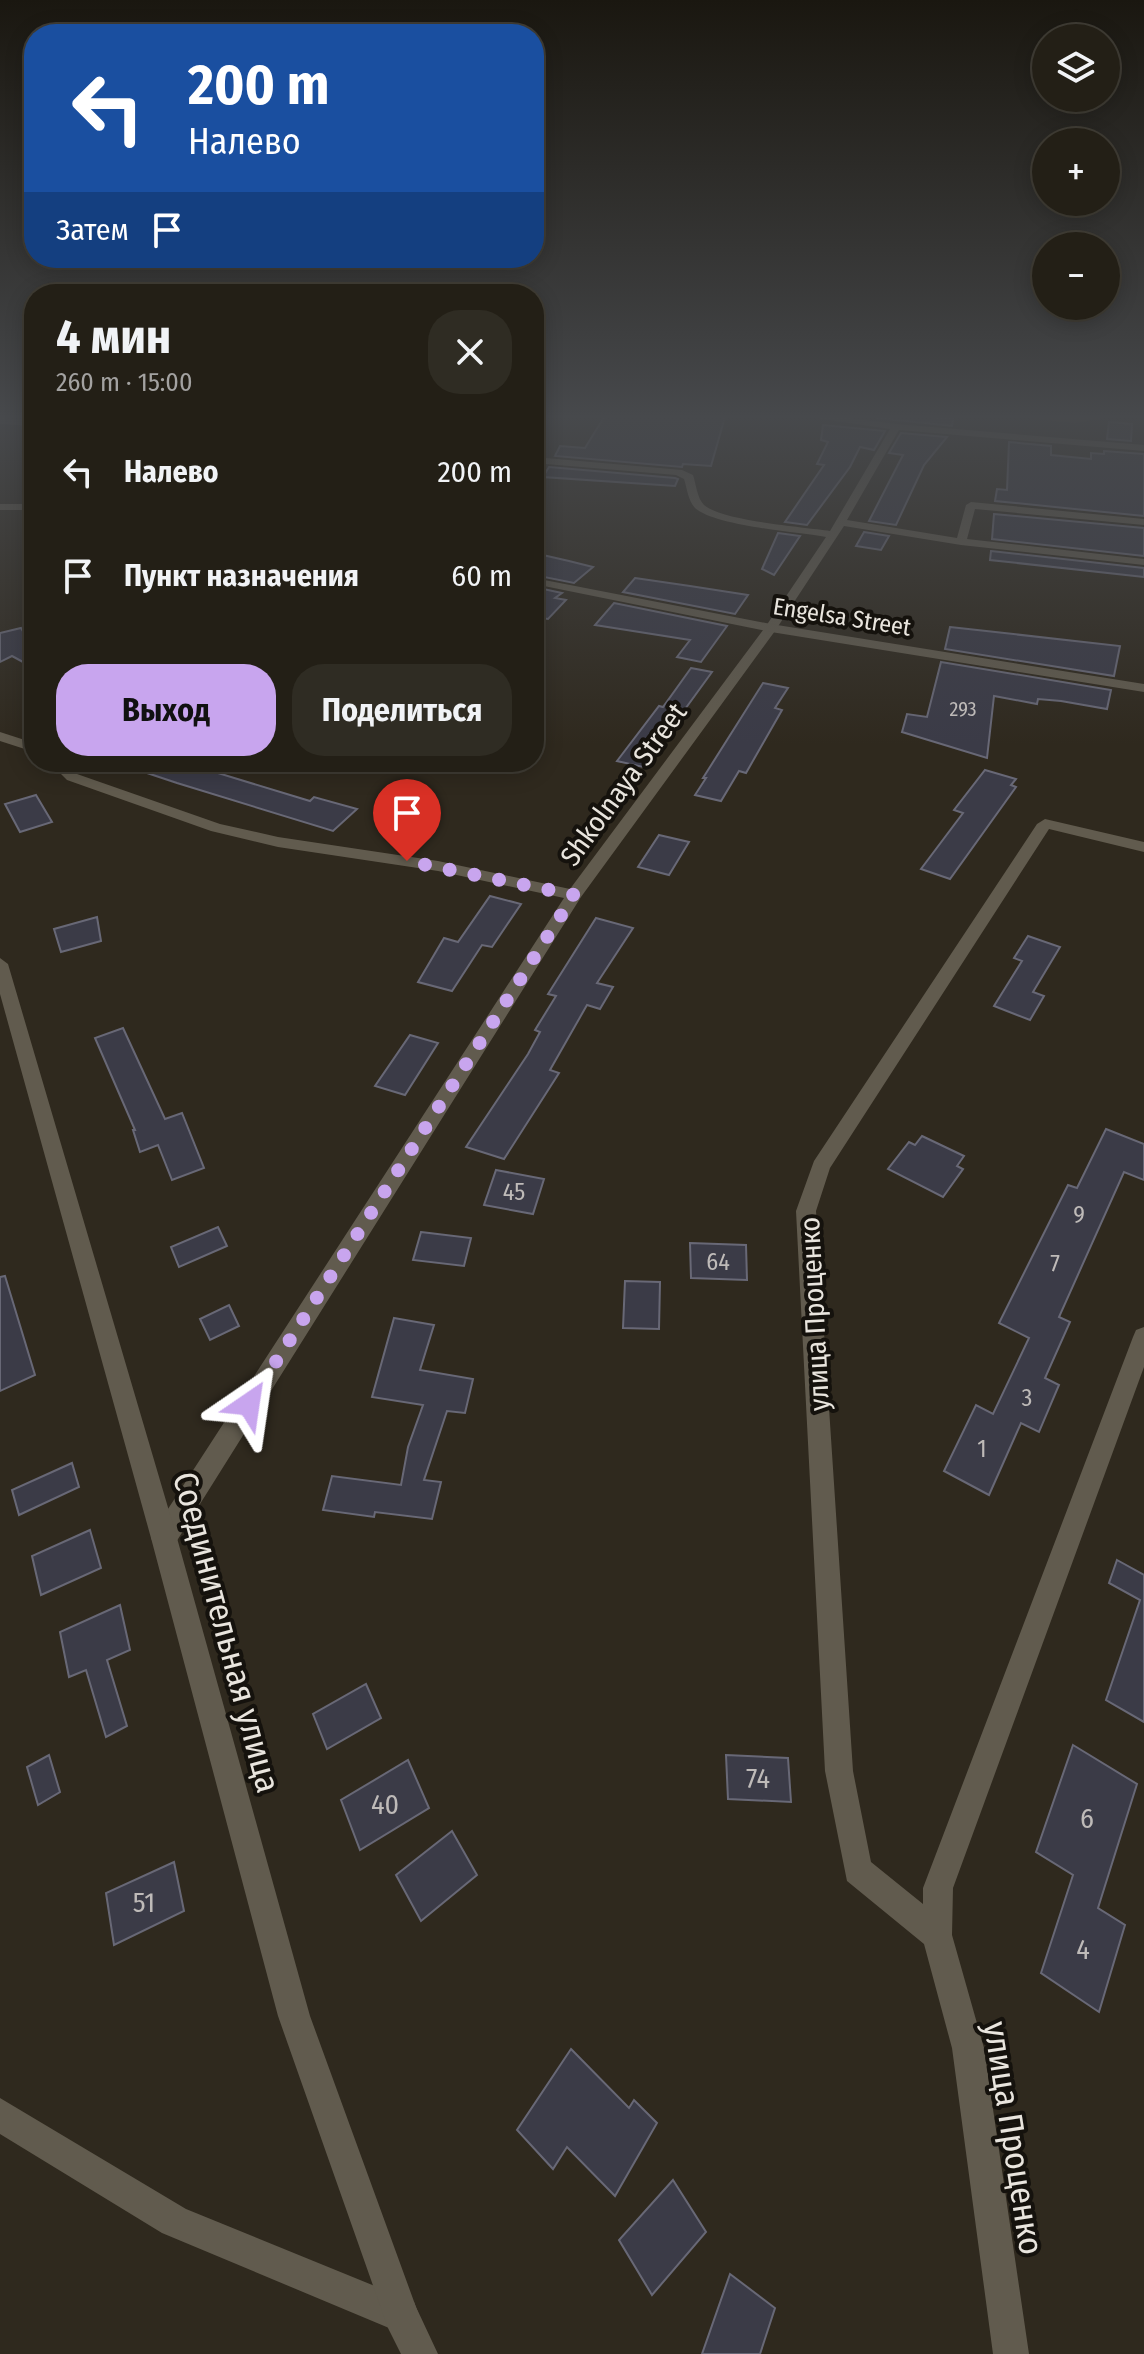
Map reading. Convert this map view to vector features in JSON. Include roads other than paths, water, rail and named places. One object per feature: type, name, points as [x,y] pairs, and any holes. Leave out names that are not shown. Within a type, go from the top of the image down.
[{"type":"street","points":[[794,524],[1144,562]]},
{"type":"street","name":"Shkolnaya Street","points":[[164,1538],[574,895],[771,628],[838,524]]},
{"type":"street","points":[[961,542],[966,524]]},
{"type":"street","name":"Engelsa Street","points":[[544,583],[771,628],[1144,688]]},
{"type":"street","points":[[0,736],[24,744]]},
{"type":"street","points":[[67,772],[72,777],[216,828],[278,842],[438,866],[574,895]]},
{"type":"street","name":"улица Проценко","points":[[937,1935],[858,1870],[839,1771],[806,1211],[821,1166],[1045,824],[1144,847]]},
{"type":"street","name":"Соединительная улица","points":[[0,964],[164,1538],[294,2016],[401,2315],[420,2354]]},
{"type":"street","name":"улица Проценко","points":[[1011,2354],[968,2048],[937,1935],[938,1888],[1144,1337]]},
{"type":"street","points":[[0,2115],[174,2221],[401,2315]]}]
